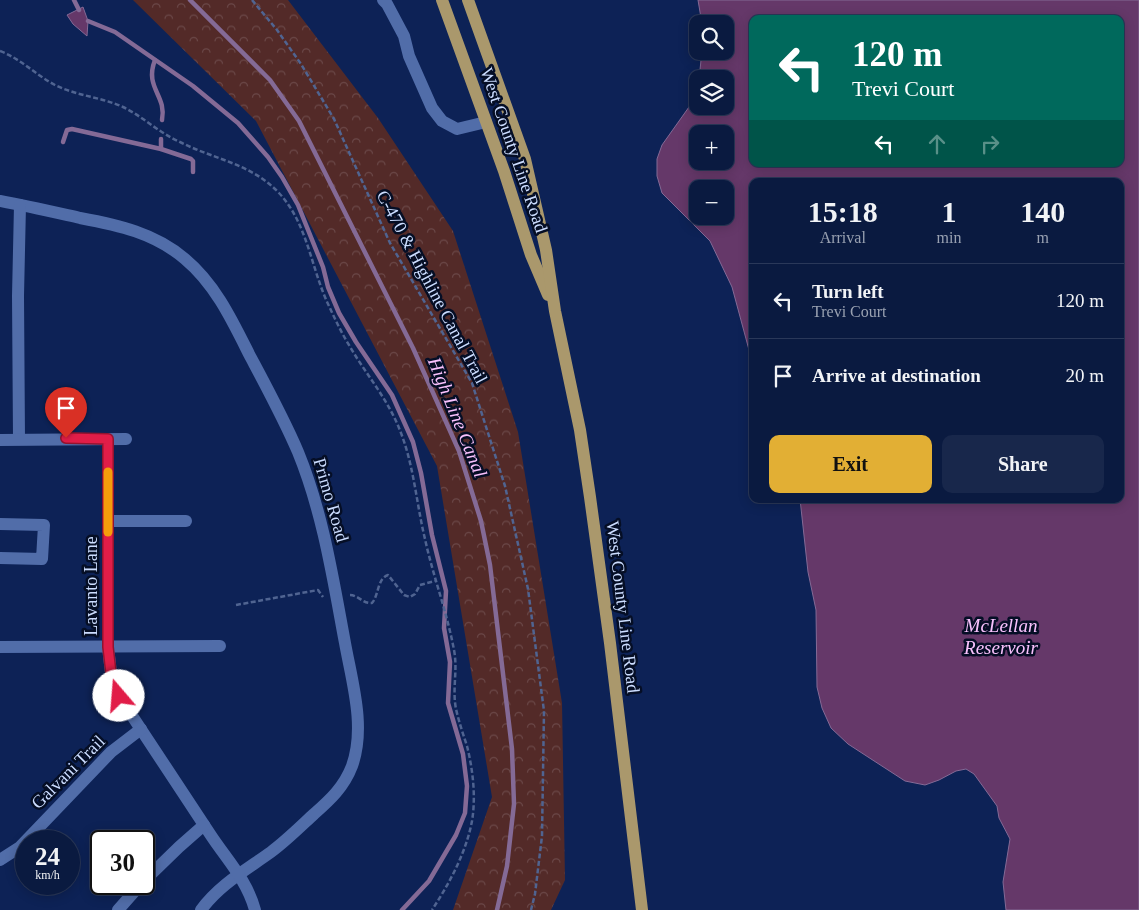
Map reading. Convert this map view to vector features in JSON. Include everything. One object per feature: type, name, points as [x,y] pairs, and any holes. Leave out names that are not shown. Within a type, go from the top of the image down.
[{"type":"main road","name":"West County Line Road","points":[[442,0],[504,171],[531,255],[555,311]]},
{"type":"main road","name":"West County Line Road","points":[[468,0],[525,160],[546,250],[555,311],[580,430],[590,497],[642,910]]},
{"type":"street","points":[[383,0],[404,36],[409,56],[432,108],[442,121],[457,129],[486,122]]},
{"type":"street","name":"Primo Road","points":[[0,201],[114,224],[162,243],[187,260],[209,284],[228,314],[291,436],[312,492],[331,565],[354,694],[358,723],[357,746],[352,766],[338,791],[273,851],[218,890],[201,910]]},
{"type":"street","points":[[19,439],[18,296],[20,205]]},
{"type":"street","name":"Lavanto Lane","points":[[108,439],[108,647],[111,673],[119,696],[204,826],[240,874],[252,897],[255,910]]},
{"type":"street","points":[[0,440],[126,439]]},
{"type":"street","points":[[108,521],[186,521]]},
{"type":"street","points":[[0,524],[44,525],[42,559],[0,558]]},
{"type":"street","points":[[0,647],[220,646]]},
{"type":"street","name":"Galvani Trail","points":[[0,860],[20,847],[111,752],[141,729]]},
{"type":"street","points":[[155,870],[204,826]]},
{"type":"street","points":[[118,910],[131,895]]},
{"type":"path","name":"C-470 & Highline Canal Trail","points":[[252,0],[278,30],[334,119],[390,243],[472,384],[506,486],[528,589],[544,711],[542,836],[535,894],[531,910]]},
{"type":"path","points":[[0,51],[19,60],[58,86],[124,107],[176,141],[247,168],[269,183],[279,193],[300,225],[331,311],[349,346],[394,415],[405,444],[414,475],[427,550],[454,650],[456,709],[467,746],[472,774],[472,821],[456,867],[446,889],[432,910]]},
{"type":"green space","points":[[133,0],[288,0],[378,118],[453,231],[518,432],[562,703],[565,880],[551,910],[453,910],[492,797],[437,466],[256,121]]},
{"type":"water","name":"McLellan Reservoir","points":[[698,0],[1139,0],[1139,910],[1006,910],[1003,882],[1010,839],[999,818],[997,806],[974,774],[966,769],[956,771],[925,785],[905,781],[848,744],[831,728],[822,708],[817,687],[816,610],[808,572],[800,503],[1124,503],[1124,178],[749,178],[749,350],[732,287],[710,241],[694,225],[734,225],[734,180],[689,180],[689,220],[662,193],[657,176],[657,159],[662,145],[689,107],[689,115],[734,115],[734,70],[700,70],[701,60],[734,60],[734,15],[700,15]]},
{"type":"water","points":[[83,7],[88,21],[87,36],[73,24],[67,15]]},
{"type":"waterway","points":[[74,0],[79,10]]},
{"type":"waterway","name":"High Line Canal","points":[[190,0],[270,80],[299,121],[413,348],[459,451],[481,521],[490,565],[512,749],[514,804],[507,866],[497,910]]},
{"type":"waterway","points":[[88,21],[115,32],[193,86],[238,123],[268,157],[298,205],[339,313],[392,395],[413,442],[421,473],[432,535],[446,591],[444,628],[450,662],[448,703],[463,754],[467,786],[465,813],[456,835],[429,881],[402,910]]},
{"type":"waterway","points":[[155,60],[152,78],[163,111],[162,120]]},
{"type":"waterway","points":[[63,142],[67,130],[72,129],[161,149],[191,159],[193,161],[193,172]]},
{"type":"waterway","points":[[161,139],[161,149]]},
{"type":"slow traffic","points":[[108,472],[108,532]]},
{"type":"route","points":[[66,438],[108,439],[108,647],[111,673],[119,696]]}]
